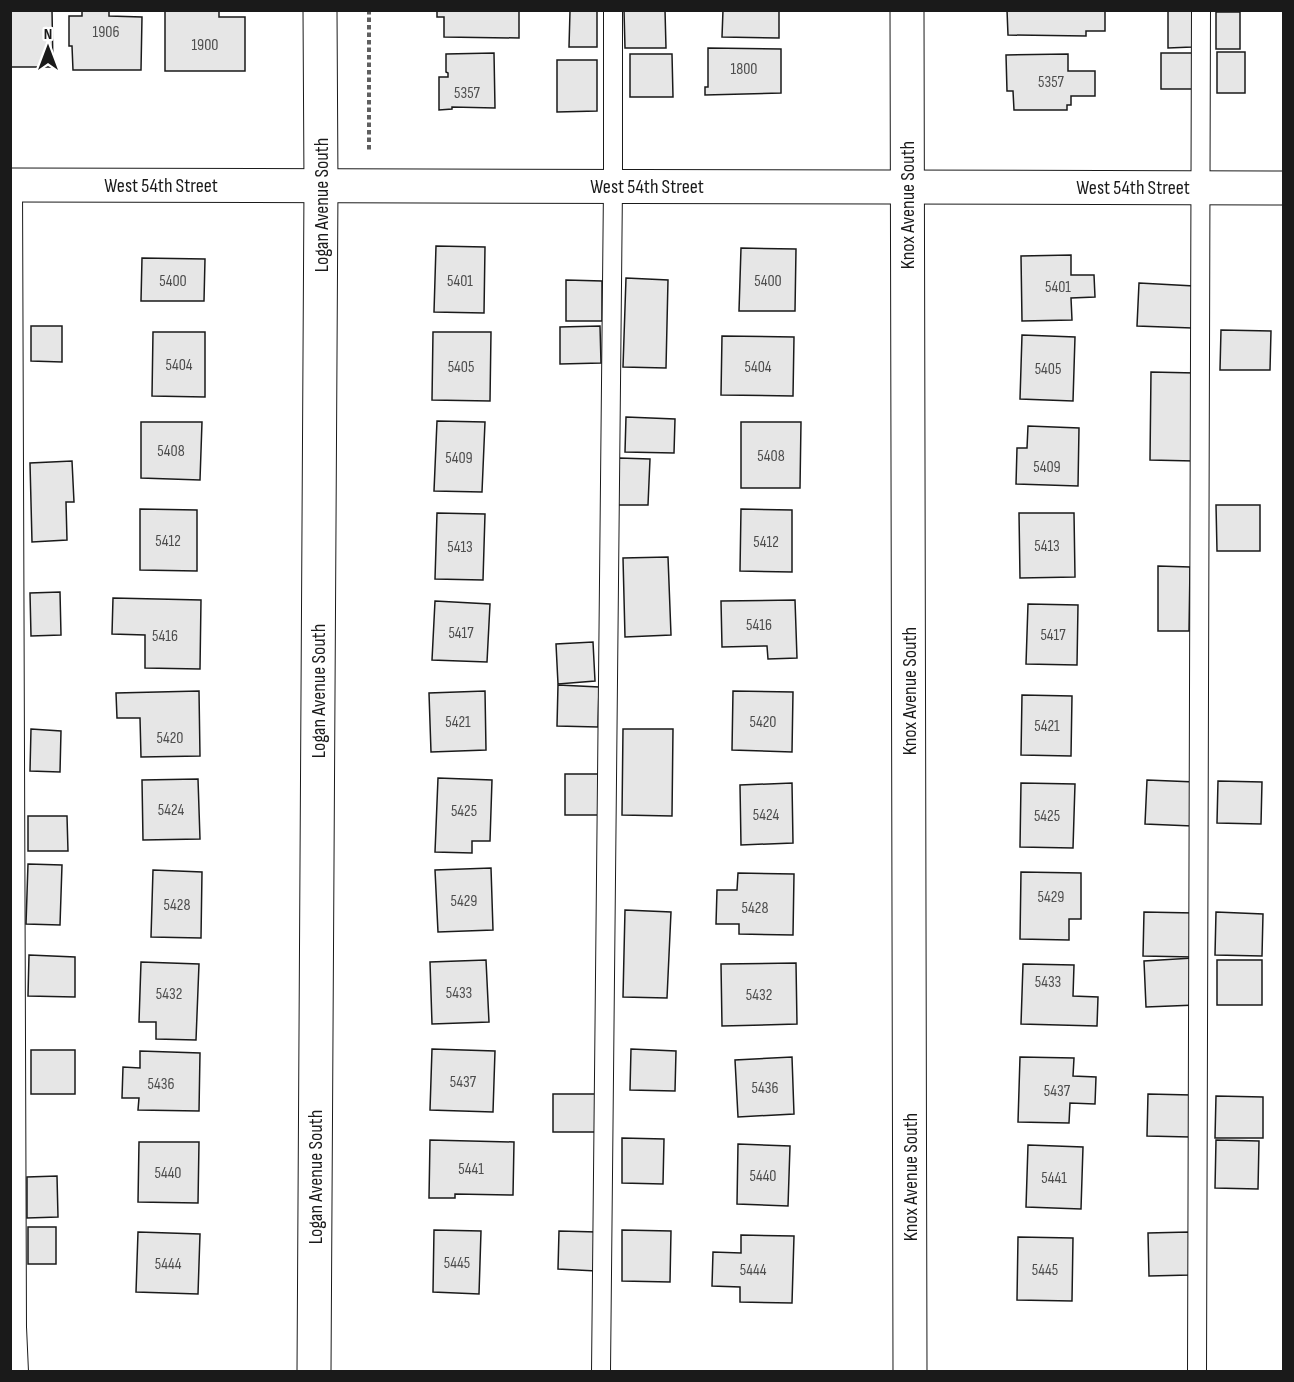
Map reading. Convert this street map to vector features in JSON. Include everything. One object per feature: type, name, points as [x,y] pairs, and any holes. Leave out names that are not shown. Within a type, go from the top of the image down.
[{"type":"street","name":"Logan Avenue South","points":[[314,1371],[320,10]]},
{"type":"street","name":"Knox Avenue South","points":[[907,10],[910,1371]]},
{"type":"street","name":"West 54th Street","points":[[12,185],[1284,188]]},
{"type":"lane","points":[[601,1371],[613,10]]},
{"type":"lane","points":[[1197,1371],[1201,10]]},
{"type":"lane","points":[[12,185],[16,1327],[19,1371]]},
{"type":"path","points":[[369,10],[369,155]]},
{"type":"building","points":[[10,10],[52,10],[53,67],[10,67]]},
{"type":"building","points":[[82,10],[109,10],[109,16],[142,17],[141,70],[73,70],[72,46],[69,46],[69,16],[82,16]]},
{"type":"building","points":[[165,10],[219,10],[219,17],[245,17],[245,71],[165,71]]},
{"type":"building","points":[[437,10],[519,10],[519,38],[444,37],[444,17],[437,17]]},
{"type":"building","points":[[624,10],[665,10],[666,48],[625,48]]},
{"type":"building","points":[[723,10],[779,10],[779,38],[722,37]]},
{"type":"building","points":[[1007,10],[1105,10],[1105,31],[1086,31],[1086,36],[1008,35]]},
{"type":"building","points":[[1168,10],[1192,10],[1192,47],[1168,48]]},
{"type":"building","points":[[570,11],[597,11],[597,47],[569,47]]},
{"type":"building","points":[[1216,12],[1240,12],[1240,49],[1216,49]]},
{"type":"building","points":[[708,48],[781,49],[781,93],[705,95],[705,87],[708,87]]},
{"type":"building","points":[[1217,52],[1245,52],[1245,93],[1217,93]]},
{"type":"building","points":[[494,53],[495,108],[452,107],[452,109],[439,110],[439,77],[448,77],[446,54]]},
{"type":"building","points":[[1161,53],[1192,53],[1192,89],[1161,89]]},
{"type":"building","points":[[630,54],[672,54],[673,97],[630,97]]},
{"type":"building","points":[[1068,54],[1068,71],[1095,71],[1095,96],[1071,96],[1071,105],[1067,105],[1067,110],[1014,110],[1013,91],[1007,91],[1006,55]]},
{"type":"building","points":[[557,60],[597,60],[597,111],[557,112]]},
{"type":"building","points":[[436,246],[485,247],[484,313],[434,312]]},
{"type":"building","points":[[741,248],[796,249],[795,311],[739,311]]},
{"type":"building","points":[[1071,255],[1071,275],[1094,275],[1095,297],[1071,298],[1072,320],[1022,321],[1021,256]]},
{"type":"building","points":[[142,258],[205,259],[204,301],[141,301]]},
{"type":"building","points":[[626,278],[668,280],[666,368],[623,367]]},
{"type":"building","points":[[566,280],[602,281],[602,321],[566,321]]},
{"type":"building","points":[[1139,283],[1194,286],[1192,328],[1137,326]]},
{"type":"building","points":[[31,326],[62,326],[62,362],[31,361]]},
{"type":"building","points":[[600,326],[601,363],[560,364],[560,327]]},
{"type":"building","points":[[1221,330],[1271,331],[1270,370],[1220,370]]},
{"type":"building","points":[[153,332],[205,332],[205,397],[152,396]]},
{"type":"building","points":[[433,332],[491,332],[490,401],[432,400]]},
{"type":"building","points":[[1022,335],[1075,337],[1073,401],[1020,399]]},
{"type":"building","points":[[722,336],[794,337],[793,396],[721,395]]},
{"type":"building","points":[[1151,372],[1195,373],[1194,461],[1150,460]]},
{"type":"building","points":[[626,417],[675,419],[674,453],[625,452]]},
{"type":"building","points":[[437,421],[485,422],[482,492],[434,491]]},
{"type":"building","points":[[141,422],[202,422],[200,480],[141,478]]},
{"type":"building","points":[[741,422],[801,422],[800,488],[741,488]]},
{"type":"building","points":[[1028,426],[1079,428],[1078,486],[1016,484],[1017,448],[1027,448]]},
{"type":"building","points":[[619,458],[650,459],[648,505],[618,505]]},
{"type":"building","points":[[72,461],[74,502],[66,502],[67,540],[32,542],[30,463]]},
{"type":"building","points":[[1216,505],[1260,505],[1260,551],[1217,551]]},
{"type":"building","points":[[140,509],[197,510],[197,571],[140,570]]},
{"type":"building","points":[[741,509],[792,510],[792,572],[740,571]]},
{"type":"building","points":[[437,513],[485,514],[483,580],[435,579]]},
{"type":"building","points":[[1019,513],[1074,513],[1075,577],[1020,578]]},
{"type":"building","points":[[668,557],[671,635],[625,637],[623,558]]},
{"type":"building","points":[[1158,566],[1190,567],[1189,631],[1158,631]]},
{"type":"building","points":[[60,592],[61,635],[31,636],[30,593]]},
{"type":"building","points":[[113,598],[201,600],[200,669],[145,668],[145,635],[112,634]]},
{"type":"building","points":[[795,600],[797,658],[768,659],[767,646],[722,647],[721,601]]},
{"type":"building","points":[[435,601],[490,604],[487,662],[432,660]]},
{"type":"building","points":[[1028,604],[1078,605],[1077,665],[1026,664]]},
{"type":"building","points":[[593,642],[595,681],[558,684],[556,644]]},
{"type":"building","points":[[558,685],[599,687],[598,727],[557,726]]},
{"type":"building","points":[[199,691],[200,756],[141,757],[140,718],[117,718],[116,693]]},
{"type":"building","points":[[485,691],[486,750],[431,752],[429,693]]},
{"type":"building","points":[[733,691],[793,692],[792,752],[732,750]]},
{"type":"building","points":[[1022,695],[1072,696],[1071,756],[1021,755]]},
{"type":"building","points":[[31,729],[61,731],[60,772],[30,771]]},
{"type":"building","points":[[623,729],[673,729],[672,816],[622,815]]},
{"type":"building","points":[[565,774],[599,774],[599,815],[565,815]]},
{"type":"building","points":[[438,778],[492,780],[490,841],[472,841],[472,853],[435,852]]},
{"type":"building","points":[[198,779],[200,839],[143,840],[142,780]]},
{"type":"building","points":[[1147,780],[1195,782],[1192,826],[1145,824]]},
{"type":"building","points":[[1218,781],[1262,782],[1261,824],[1217,823]]},
{"type":"building","points":[[792,783],[793,843],[741,845],[740,785]]},
{"type":"building","points":[[1021,783],[1075,784],[1073,848],[1020,847]]},
{"type":"building","points":[[28,816],[67,816],[68,851],[28,851]]},
{"type":"building","points":[[28,864],[62,865],[60,925],[26,924]]},
{"type":"building","points":[[491,868],[493,930],[438,932],[435,870]]},
{"type":"building","points":[[153,870],[202,872],[201,938],[151,937]]},
{"type":"building","points":[[1021,872],[1081,873],[1081,919],[1069,919],[1069,940],[1020,939]]},
{"type":"building","points":[[738,873],[794,874],[793,935],[739,934],[739,924],[716,924],[717,890],[737,890]]},
{"type":"building","points":[[625,910],[671,912],[667,998],[623,997]]},
{"type":"building","points":[[1144,912],[1194,913],[1193,957],[1143,956]]},
{"type":"building","points":[[1216,912],[1263,914],[1262,956],[1215,955]]},
{"type":"building","points":[[29,955],[75,957],[75,997],[28,996]]},
{"type":"building","points":[[1193,958],[1196,1005],[1146,1007],[1144,961]]},
{"type":"building","points":[[486,960],[489,1022],[432,1024],[430,962]]},
{"type":"building","points":[[1217,960],[1262,960],[1262,1005],[1217,1005]]},
{"type":"building","points":[[141,962],[199,964],[196,1040],[156,1039],[156,1022],[139,1022]]},
{"type":"building","points":[[796,963],[797,1024],[722,1026],[721,964]]},
{"type":"building","points":[[1023,964],[1074,965],[1073,996],[1098,997],[1097,1026],[1021,1024]]},
{"type":"building","points":[[432,1049],[495,1051],[493,1112],[430,1110]]},
{"type":"building","points":[[631,1049],[676,1051],[675,1091],[630,1090]]},
{"type":"building","points":[[31,1050],[75,1050],[75,1094],[31,1094]]},
{"type":"building","points":[[140,1051],[200,1053],[199,1111],[138,1110],[139,1098],[122,1098],[123,1067],[140,1068]]},
{"type":"building","points":[[792,1057],[794,1114],[738,1117],[735,1060]]},
{"type":"building","points":[[1020,1057],[1074,1058],[1073,1076],[1096,1077],[1095,1104],[1070,1103],[1069,1123],[1018,1122]]},
{"type":"building","points":[[553,1094],[599,1094],[599,1132],[553,1132]]},
{"type":"building","points":[[1148,1094],[1191,1095],[1190,1137],[1147,1136]]},
{"type":"building","points":[[1216,1096],[1263,1097],[1263,1138],[1215,1138]]},
{"type":"building","points":[[622,1138],[664,1139],[663,1184],[622,1183]]},
{"type":"building","points":[[430,1140],[514,1142],[513,1195],[455,1194],[455,1198],[429,1198]]},
{"type":"building","points":[[1216,1140],[1259,1141],[1258,1189],[1215,1188]]},
{"type":"building","points":[[139,1142],[199,1142],[198,1203],[138,1202]]},
{"type":"building","points":[[738,1144],[790,1146],[788,1206],[737,1204]]},
{"type":"building","points":[[1028,1145],[1083,1147],[1081,1209],[1026,1207]]},
{"type":"building","points":[[57,1176],[58,1217],[27,1218],[27,1177]]},
{"type":"building","points":[[28,1227],[56,1227],[56,1264],[28,1264]]},
{"type":"building","points":[[434,1230],[481,1231],[479,1294],[433,1292]]},
{"type":"building","points":[[622,1230],[671,1231],[670,1282],[622,1281]]},
{"type":"building","points":[[559,1231],[597,1232],[596,1271],[558,1269]]},
{"type":"building","points":[[138,1232],[200,1234],[198,1294],[136,1292]]},
{"type":"building","points":[[1189,1232],[1190,1275],[1149,1276],[1148,1233]]},
{"type":"building","points":[[741,1235],[794,1236],[792,1303],[740,1302],[740,1287],[712,1286],[713,1252],[741,1253]]},
{"type":"building","points":[[1018,1237],[1073,1238],[1072,1301],[1017,1300]]}]
